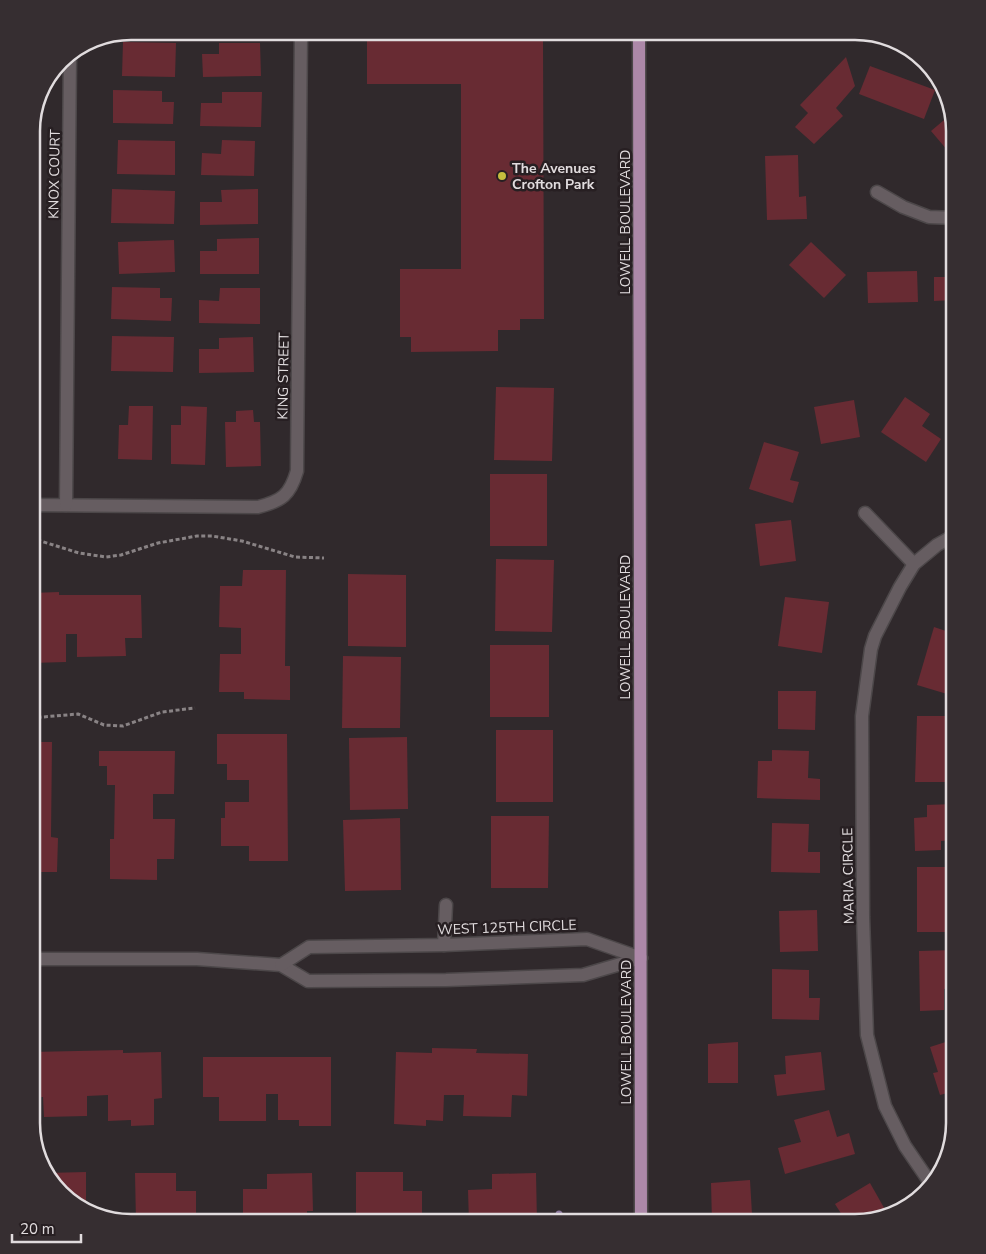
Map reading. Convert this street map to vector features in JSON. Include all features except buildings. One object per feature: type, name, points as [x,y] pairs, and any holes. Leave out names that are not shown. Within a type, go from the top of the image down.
[{"type":"main road","name":"LOWELL BOULEVARD","points":[[639,40],[641,1214]]},
{"type":"street","name":"KING STREET","points":[[40,505],[258,507],[275,503],[287,494],[293,484],[297,471],[301,40]]},
{"type":"street","name":"KNOX COURT","points":[[66,505],[70,63]]},
{"type":"street","points":[[877,192],[903,207],[929,217],[946,218]]},
{"type":"street","points":[[865,513],[914,564]]},
{"type":"street","name":"MARIA CIRCLE","points":[[927,1179],[905,1146],[885,1106],[867,1035],[863,927],[862,716],[866,679],[875,636],[914,564],[936,545],[946,540]]},
{"type":"street","points":[[444,945],[446,905]]},
{"type":"street","name":"WEST 125TH CIRCLE","points":[[281,965],[309,947],[587,940],[641,958]]},
{"type":"street","points":[[40,959],[197,958],[281,965],[308,981],[446,980],[583,975],[641,958]]},
{"type":"path","points":[[40,541],[80,553],[106,557],[121,555],[158,543],[197,536],[212,536],[242,541],[295,557],[324,558]]},
{"type":"path","points":[[40,717],[78,714],[104,725],[122,726],[162,712],[195,708]]},
{"type":"place","name":"The Avenues Crofton Park","points":[[502,176]]}]
